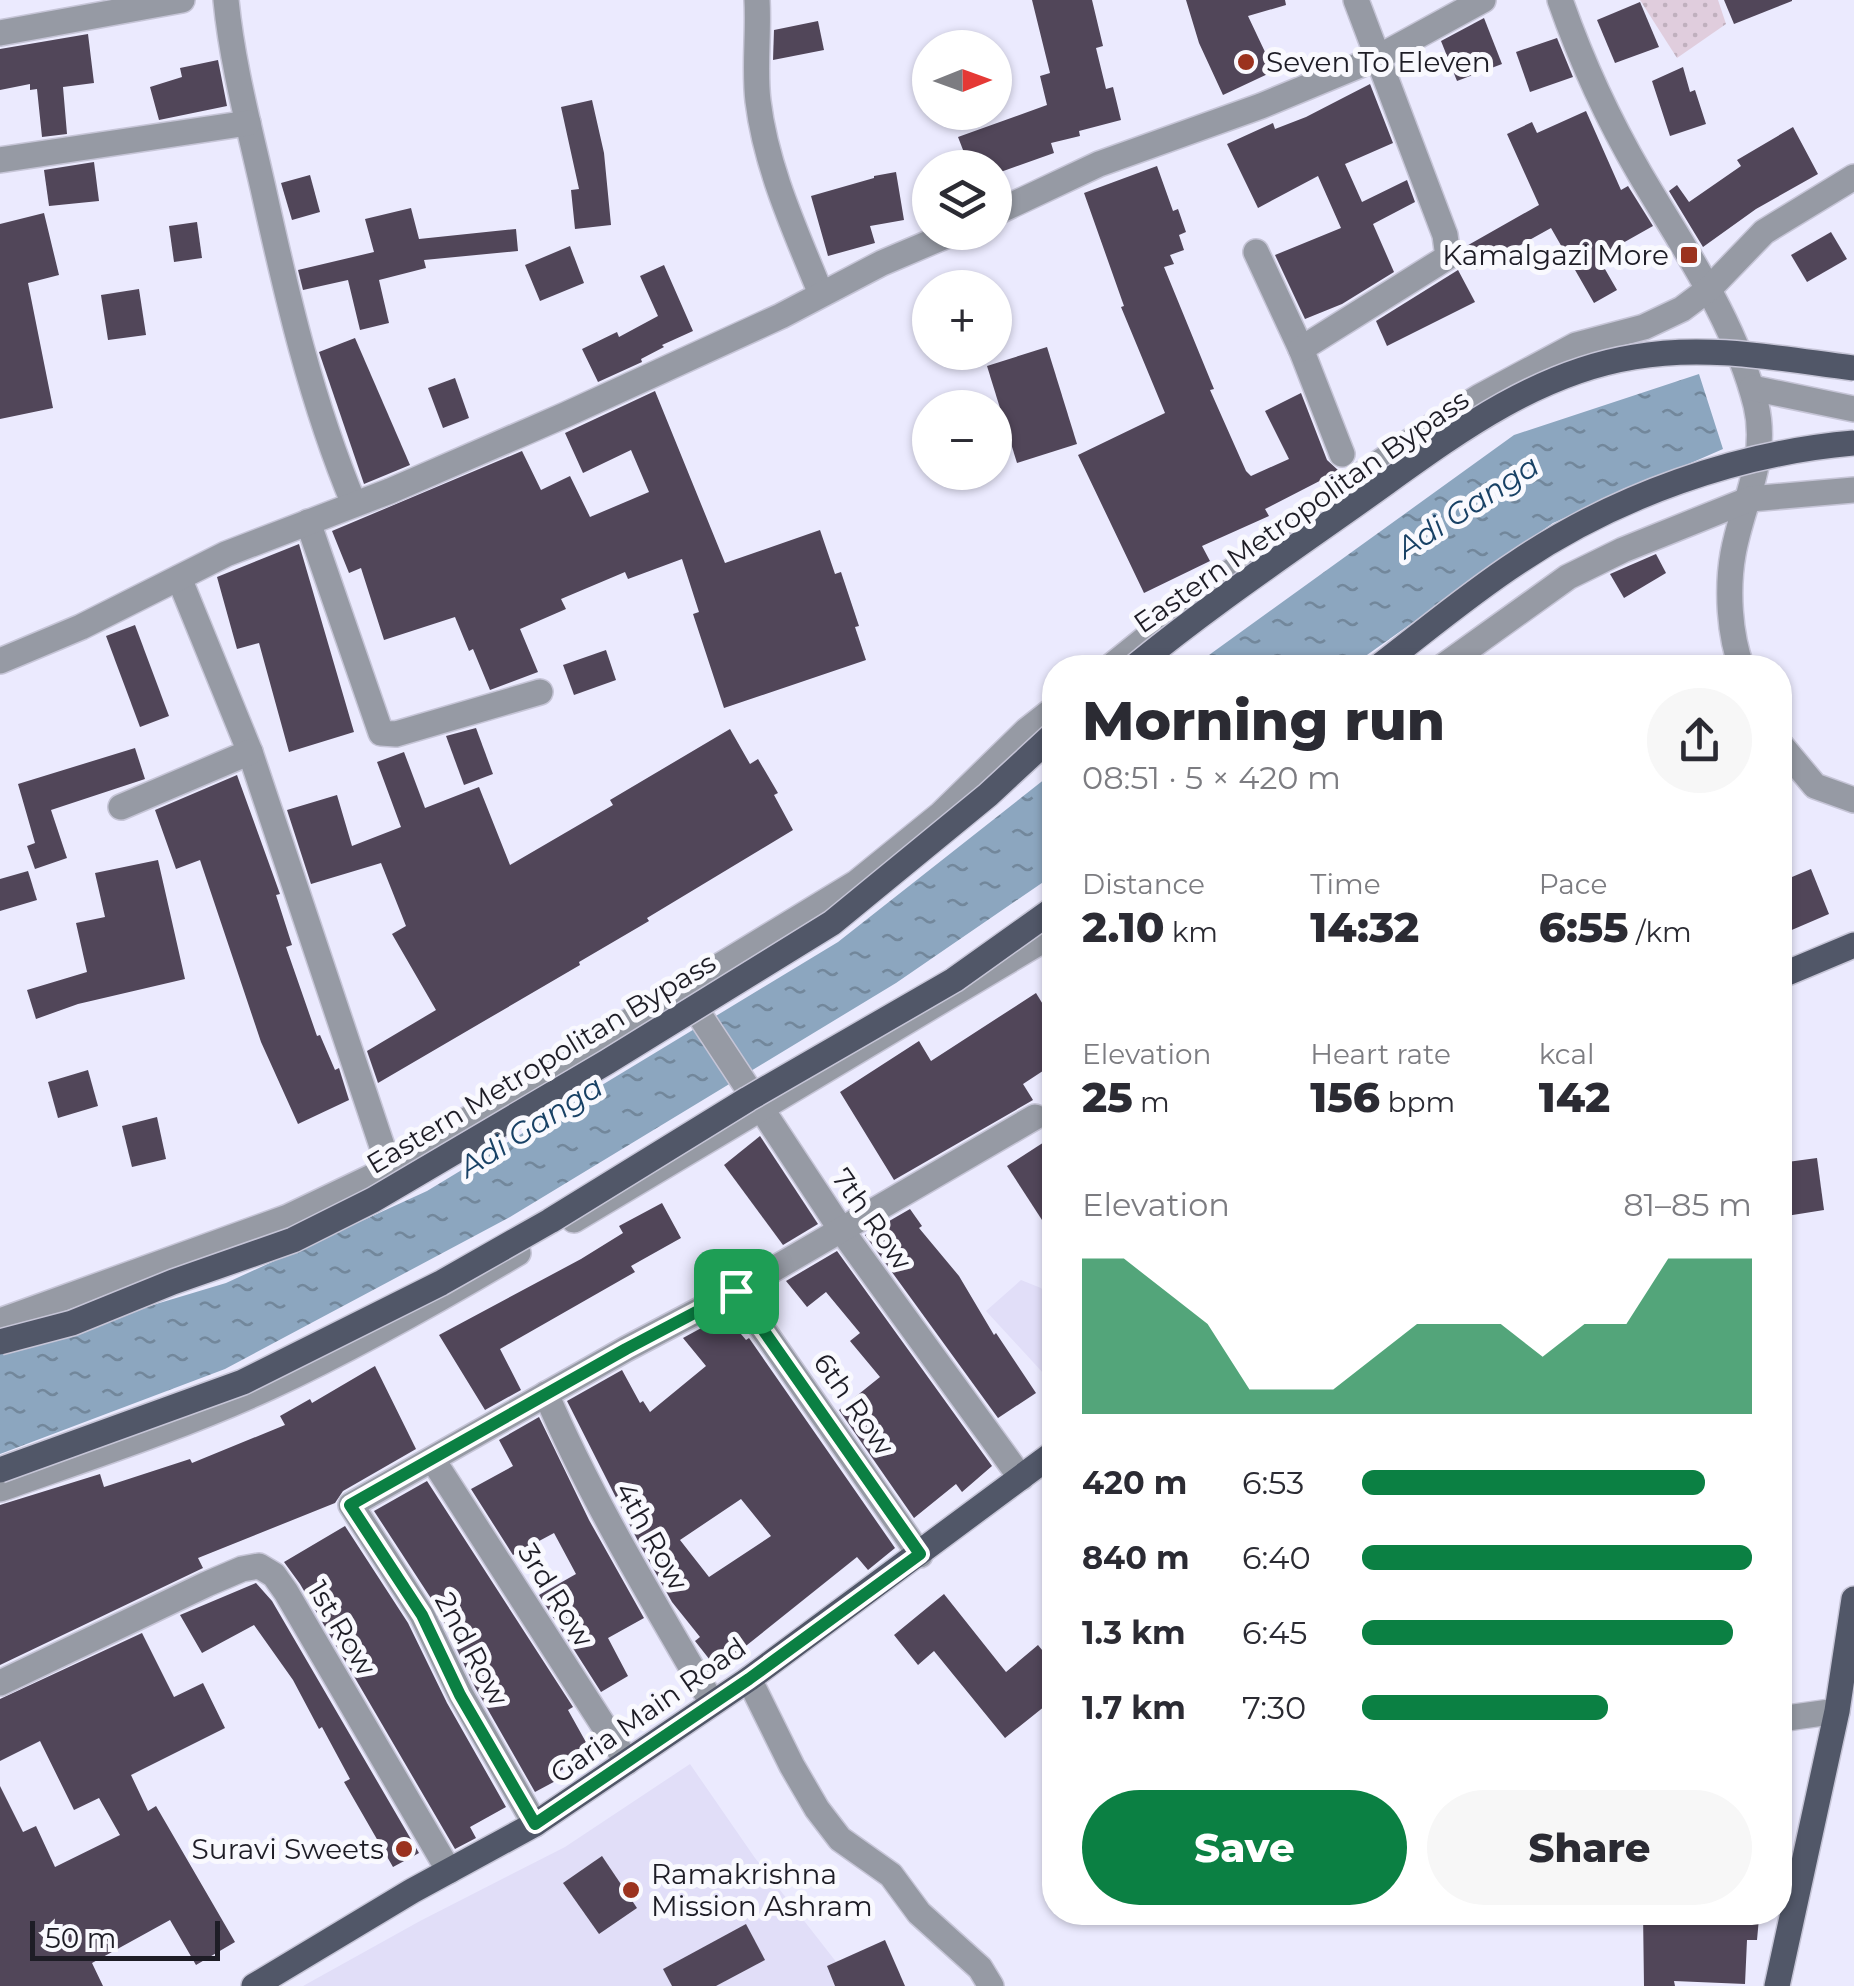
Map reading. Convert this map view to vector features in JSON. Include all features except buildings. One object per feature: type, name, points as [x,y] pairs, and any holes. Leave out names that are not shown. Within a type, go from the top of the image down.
[{"type":"main road","name":"Eastern Metropolitan Bypass","points":[[1149,655],[1464,427],[1552,379],[1633,357],[1710,350],[1854,368]]},
{"type":"main road","points":[[1394,655],[1520,560],[1604,514],[1696,474],[1854,442]]},
{"type":"main road","name":"Eastern Metropolitan Bypass","points":[[0,1342],[72,1322],[292,1240],[373,1200],[832,923],[1042,745]]},
{"type":"main road","points":[[0,1470],[244,1382],[441,1283],[954,980],[1042,917]]},
{"type":"main road","points":[[1792,971],[1854,945]]},
{"type":"main road","name":"Garia Main Road","points":[[254,1986],[449,1870],[535,1824],[749,1679],[1042,1462]]},
{"type":"main road","points":[[1792,1921],[1837,1710],[1854,1599]]},
{"type":"main road","points":[[1778,1986],[1791,1925]]},
{"type":"street","points":[[0,33],[182,0]]},
{"type":"street","points":[[226,0],[248,124],[298,343],[354,504]]},
{"type":"street","points":[[757,0],[761,123],[780,190],[820,294]]},
{"type":"street","points":[[1301,350],[1448,257],[1445,235],[1356,0]]},
{"type":"street","points":[[1012,205],[1099,164],[1261,106],[1378,58],[1483,0]]},
{"type":"street","points":[[1560,0],[1611,119],[1710,288],[1733,335],[1752,388],[1760,455],[1732,556],[1733,625],[1739,655]]},
{"type":"street","points":[[0,160],[248,124]]},
{"type":"street","points":[[1125,655],[1222,577],[1301,525],[1337,492],[1478,397],[1576,346],[1644,327],[1682,308],[1710,288],[1764,232],[1854,176]]},
{"type":"street","points":[[0,661],[81,627],[226,554],[565,415],[764,324],[913,250]]},
{"type":"street","points":[[1256,252],[1301,350],[1342,454]]},
{"type":"street","points":[[1752,388],[1854,409]]},
{"type":"street","points":[[1459,655],[1568,578],[1623,550],[1750,499],[1854,490]]},
{"type":"street","points":[[308,522],[381,733],[396,734],[540,692]]},
{"type":"street","points":[[180,578],[250,752],[389,1168]]},
{"type":"street","points":[[0,1321],[288,1217],[389,1168],[856,883],[940,814],[1042,718]]},
{"type":"street","points":[[121,807],[250,752]]},
{"type":"street","points":[[1792,758],[1815,786],[1854,800]]},
{"type":"street","points":[[0,1488],[120,1447],[286,1379],[410,1317],[1042,942]]},
{"type":"street","name":"7th Row","points":[[682,989],[842,1231],[1021,1478]]},
{"type":"street","points":[[433,1460],[842,1231],[1035,1117]]},
{"type":"street","name":"6th Row","points":[[736,1291],[920,1554]]},
{"type":"street","name":"4th Row","points":[[546,1394],[600,1505],[712,1703]]},
{"type":"street","name":"2nd Row","points":[[433,1460],[350,1505],[422,1615],[460,1695],[535,1824]]},
{"type":"street","name":"3rd Row","points":[[433,1460],[627,1762]]},
{"type":"street","name":"1st Row","points":[[0,1683],[207,1584],[259,1566],[274,1575],[286,1592],[449,1870]]},
{"type":"street","points":[[749,1679],[792,1766],[840,1839],[891,1875],[919,1914],[980,1968],[991,1986]]},
{"type":"street","points":[[1792,1717],[1837,1710]]},
{"type":"shaded area","points":[[1640,0],[1718,0],[1726,24],[1677,58]]},
{"type":"shaded area","points":[[1021,1280],[1041,1288],[1042,1372],[986,1311]]},
{"type":"shaded area","name":"Ramakrishna Mission Ashram","points":[[690,1764],[755,1858],[855,1986],[303,1986],[565,1847]]},
{"type":"water","name":"Adi Ganga","points":[[1699,374],[1723,449],[1553,523],[1367,655],[1209,655],[1514,435]]},
{"type":"water","points":[[1042,781],[1042,883],[896,983],[510,1217],[225,1369],[0,1454],[0,1351],[226,1283],[427,1191],[838,942]]},
{"type":"place","name":"Seven To Eleven","points":[[1246,62]]},
{"type":"place","name":"Kamalgazi More","points":[[1689,255]]},
{"type":"place","name":"Suravi Sweets","points":[[404,1849]]},
{"type":"place","name":"Ramakrishna Mission Ashram","points":[[631,1890]]},
{"type":"route","points":[[736,1291],[920,1554],[749,1679],[535,1824],[460,1695],[422,1615],[350,1505],[736,1291]]}]
